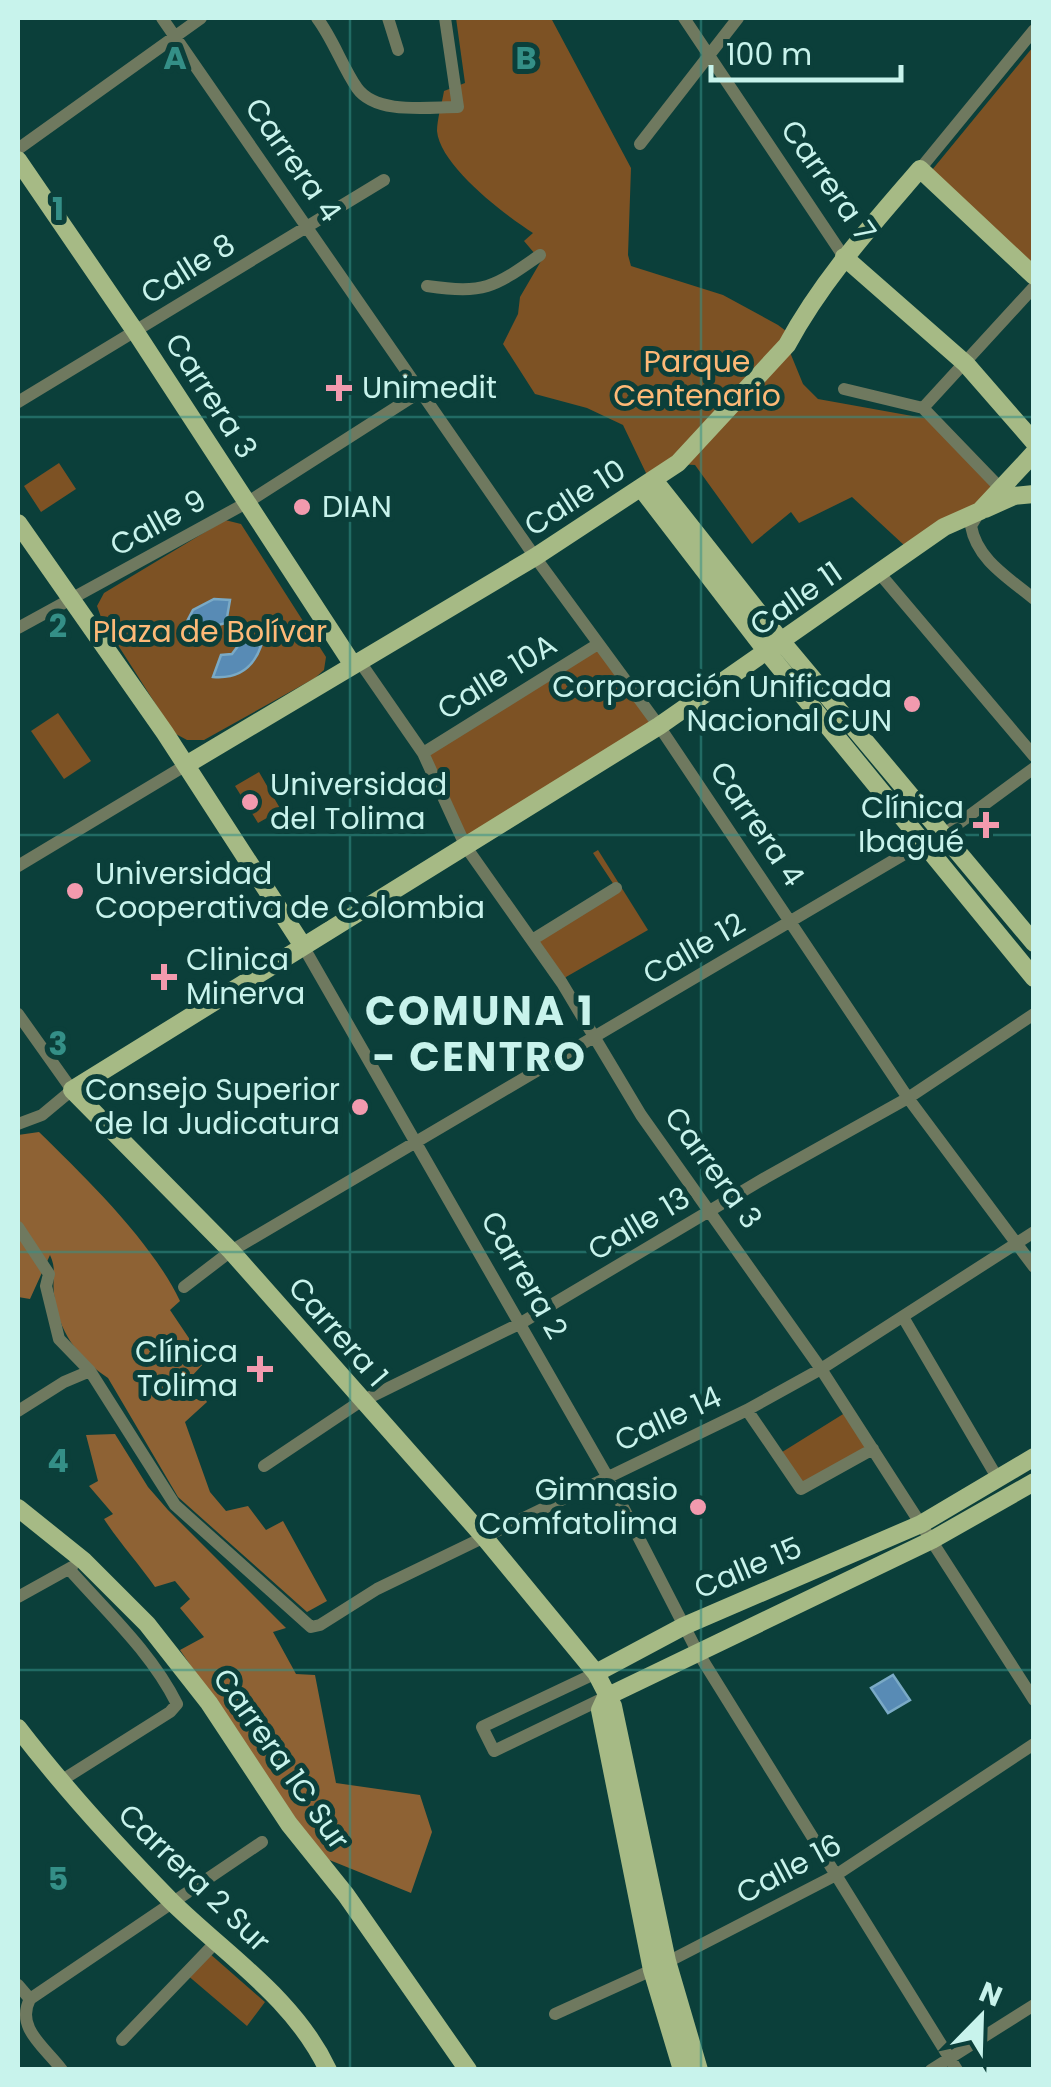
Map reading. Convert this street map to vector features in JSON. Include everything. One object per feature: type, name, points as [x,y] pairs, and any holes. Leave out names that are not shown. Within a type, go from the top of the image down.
[{"type":"main road","name":"Carrera 3","points":[[18,160],[357,664]]},
{"type":"main road","name":"Calle 10","points":[[186,765],[534,556],[648,484],[687,454],[782,350],[844,258],[920,169]]},
{"type":"main road","points":[[920,169],[1034,276]]},
{"type":"main road","name":"Carrera 7","points":[[844,258],[966,364],[1034,442]]},
{"type":"main road","points":[[1015,493],[1034,453]]},
{"type":"main road","points":[[648,484],[923,843],[1034,978]]},
{"type":"main road","name":"Calle 11","points":[[72,1090],[659,726],[944,527],[1015,493]]},
{"type":"main road","name":"Carrera 2","points":[[18,523],[186,765],[304,946]]},
{"type":"main road","points":[[774,647],[1034,943]]},
{"type":"main road","name":"Carrera 1","points":[[72,1090],[232,1251],[484,1538],[596,1673],[606,1697],[600,1710],[682,2070]]},
{"type":"main road","name":"Calle 15","points":[[596,1673],[684,1626],[926,1532],[1034,1457]]},
{"type":"main road","name":"Calle 15","points":[[606,1697],[926,1532],[1034,1482]]},
{"type":"main road","name":"Carrera 1C Sur","points":[[18,1508],[147,1624],[209,1702],[289,1824],[346,1895],[468,2070]]},
{"type":"main road","name":"Carrera 2 Sur","points":[[18,1728],[60,1782],[173,1903],[276,1995],[328,2070]]},
{"type":"main road","name":"Carrera 1","points":[[659,1965],[699,2070]]},
{"type":"street","name":"Carrera 4","points":[[162,18],[534,556],[659,726],[908,1098],[1034,1267]]},
{"type":"street","points":[[18,149],[201,18]]},
{"type":"street","points":[[317,18],[359,92],[374,101],[400,106],[458,107],[445,18]]},
{"type":"street","points":[[388,18],[398,50]]},
{"type":"street","name":"Carrera 7","points":[[684,18],[844,258]]},
{"type":"street","points":[[640,144],[738,18]]},
{"type":"street","name":"Calle 10","points":[[920,169],[1034,30]]},
{"type":"street","name":"Calle 8","points":[[18,402],[384,180]]},
{"type":"street","points":[[427,286],[485,289],[498,285],[540,255]]},
{"type":"street","points":[[923,408],[1034,286]]},
{"type":"street","points":[[844,390],[923,408],[1015,493]]},
{"type":"street","name":"Calle 9","points":[[18,628],[248,502],[420,392]]},
{"type":"street","points":[[980,511],[971,526],[981,551],[1034,599]]},
{"type":"street","points":[[880,574],[1034,756]]},
{"type":"street","name":"Calle 10A","points":[[423,753],[598,644]]},
{"type":"street","name":"Carrera 3","points":[[357,664],[423,753],[466,846],[562,983],[641,1115],[821,1370],[1034,1700]]},
{"type":"street","name":"Calle 10","points":[[18,866],[186,765]]},
{"type":"street","points":[[943,835],[1034,768]]},
{"type":"street","name":"Calle 12","points":[[184,1286],[232,1251],[923,843]]},
{"type":"street","points":[[532,940],[616,888]]},
{"type":"street","name":"Carrera 2","points":[[304,946],[607,1476],[697,1652],[954,2064]]},
{"type":"street","name":"Carrera 1","points":[[18,1014],[72,1090]]},
{"type":"street","name":"Calle 13","points":[[264,1466],[362,1402],[521,1323],[908,1098],[1034,1014]]},
{"type":"street","name":"Calle 11","points":[[18,1124],[42,1116],[72,1090]]},
{"type":"street","points":[[18,1227],[49,1274],[46,1286],[59,1339],[90,1371],[64,1382],[18,1411]]},
{"type":"street","name":"Calle 14","points":[[90,1371],[175,1504],[311,1627],[377,1589],[748,1410],[821,1370],[1034,1232]]},
{"type":"street","points":[[902,1317],[998,1479]]},
{"type":"street","points":[[748,1410],[801,1489],[874,1450]]},
{"type":"street","points":[[18,1597],[77,1565],[177,1704],[60,1782]]},
{"type":"street","name":"Calle 15","points":[[596,1673],[482,1726],[494,1751],[606,1697]]},
{"type":"street","name":"Calle 16","points":[[555,2014],[836,1875],[1034,1744]]},
{"type":"street","points":[[62,2070],[24,2023],[24,2010],[30,1999],[262,1842]]},
{"type":"street","points":[[122,2040],[217,1941]]},
{"type":"street","points":[[18,1986],[30,1999]]},
{"type":"street","points":[[931,2070],[954,2064],[1034,2005]]},
{"type":"green space","name":"Parque Centenario","points":[[456,18],[551,18],[631,168],[631,266],[723,295],[778,325],[786,331],[787,345],[803,384],[818,399],[929,419],[998,489],[944,527],[905,546],[852,497],[799,523],[791,512],[752,544],[695,465],[678,464],[654,480],[646,473],[623,425],[587,408],[535,394],[503,344],[518,314],[520,297],[541,261],[524,241],[533,233],[461,174],[441,145],[437,131],[444,91],[465,83]]},
{"type":"green space","points":[[1033,47],[1033,267],[932,170]]},
{"type":"green space","points":[[59,463],[76,489],[41,512],[24,486]]},
{"type":"green space","name":"Plaza de Bolívar","points":[[225,520],[241,524],[326,657],[324,670],[204,740],[187,740],[174,733],[97,606],[104,593]]},
{"type":"green space","points":[[598,644],[659,726],[466,847],[423,753]]},
{"type":"green space","points":[[58,713],[91,761],[64,779],[31,731]]},
{"type":"green space","points":[[259,772],[281,810],[258,823],[235,786]]},
{"type":"green space","points":[[598,850],[648,930],[566,977],[562,983],[532,940],[616,888],[593,853]]},
{"type":"green space","points":[[848,1411],[872,1447],[801,1487],[779,1454]]},
{"type":"green space","points":[[209,1953],[265,2002],[247,2026],[186,1974]]},
{"type":"shaded area","points":[[39,1132],[135,1234],[180,1301],[170,1310],[205,1362],[191,1377],[207,1402],[185,1422],[210,1492],[226,1511],[248,1506],[266,1530],[283,1521],[327,1601],[307,1612],[178,1497],[108,1378],[78,1352],[65,1331],[56,1307],[50,1255],[30,1299],[18,1297],[18,1135]]},
{"type":"shaded area","points":[[115,1434],[148,1487],[168,1510],[286,1628],[273,1632],[296,1674],[315,1675],[336,1783],[420,1795],[432,1832],[411,1893],[322,1857],[180,1650],[204,1637],[180,1608],[190,1599],[175,1581],[155,1587],[104,1519],[113,1514],[89,1486],[98,1481],[86,1435]]},
{"type":"water","points":[[214,599],[230,600],[226,623],[214,626],[208,638],[182,631],[193,610]]},
{"type":"water","points":[[241,642],[261,646],[254,661],[237,674],[213,677],[221,655],[232,654]]},
{"type":"water","points":[[893,1675],[910,1700],[888,1713],[871,1688]]},
{"type":"place","name":"Unimedit","points":[[339,388]]},
{"type":"place","name":"DIAN","points":[[302,507]]},
{"type":"place","name":"Corporación Unificada Nacional CUN","points":[[912,704]]},
{"type":"place","name":"Universidad del Tolima","points":[[250,802]]},
{"type":"place","name":"Clínica Ibagué","points":[[986,825]]},
{"type":"place","name":"Universidad Cooperativa de Colombia","points":[[75,891]]},
{"type":"place","name":"Clinica Minerva","points":[[164,977]]},
{"type":"place","name":"Consejo Superior de la Judicatura","points":[[360,1107]]},
{"type":"place","name":"Clínica Tolima","points":[[260,1369]]},
{"type":"place","name":"Gimnasio Comfatolima","points":[[698,1507]]},
{"type":"district","name":"COMUNA 1 - CENTRO","points":[[480,1034]]}]
